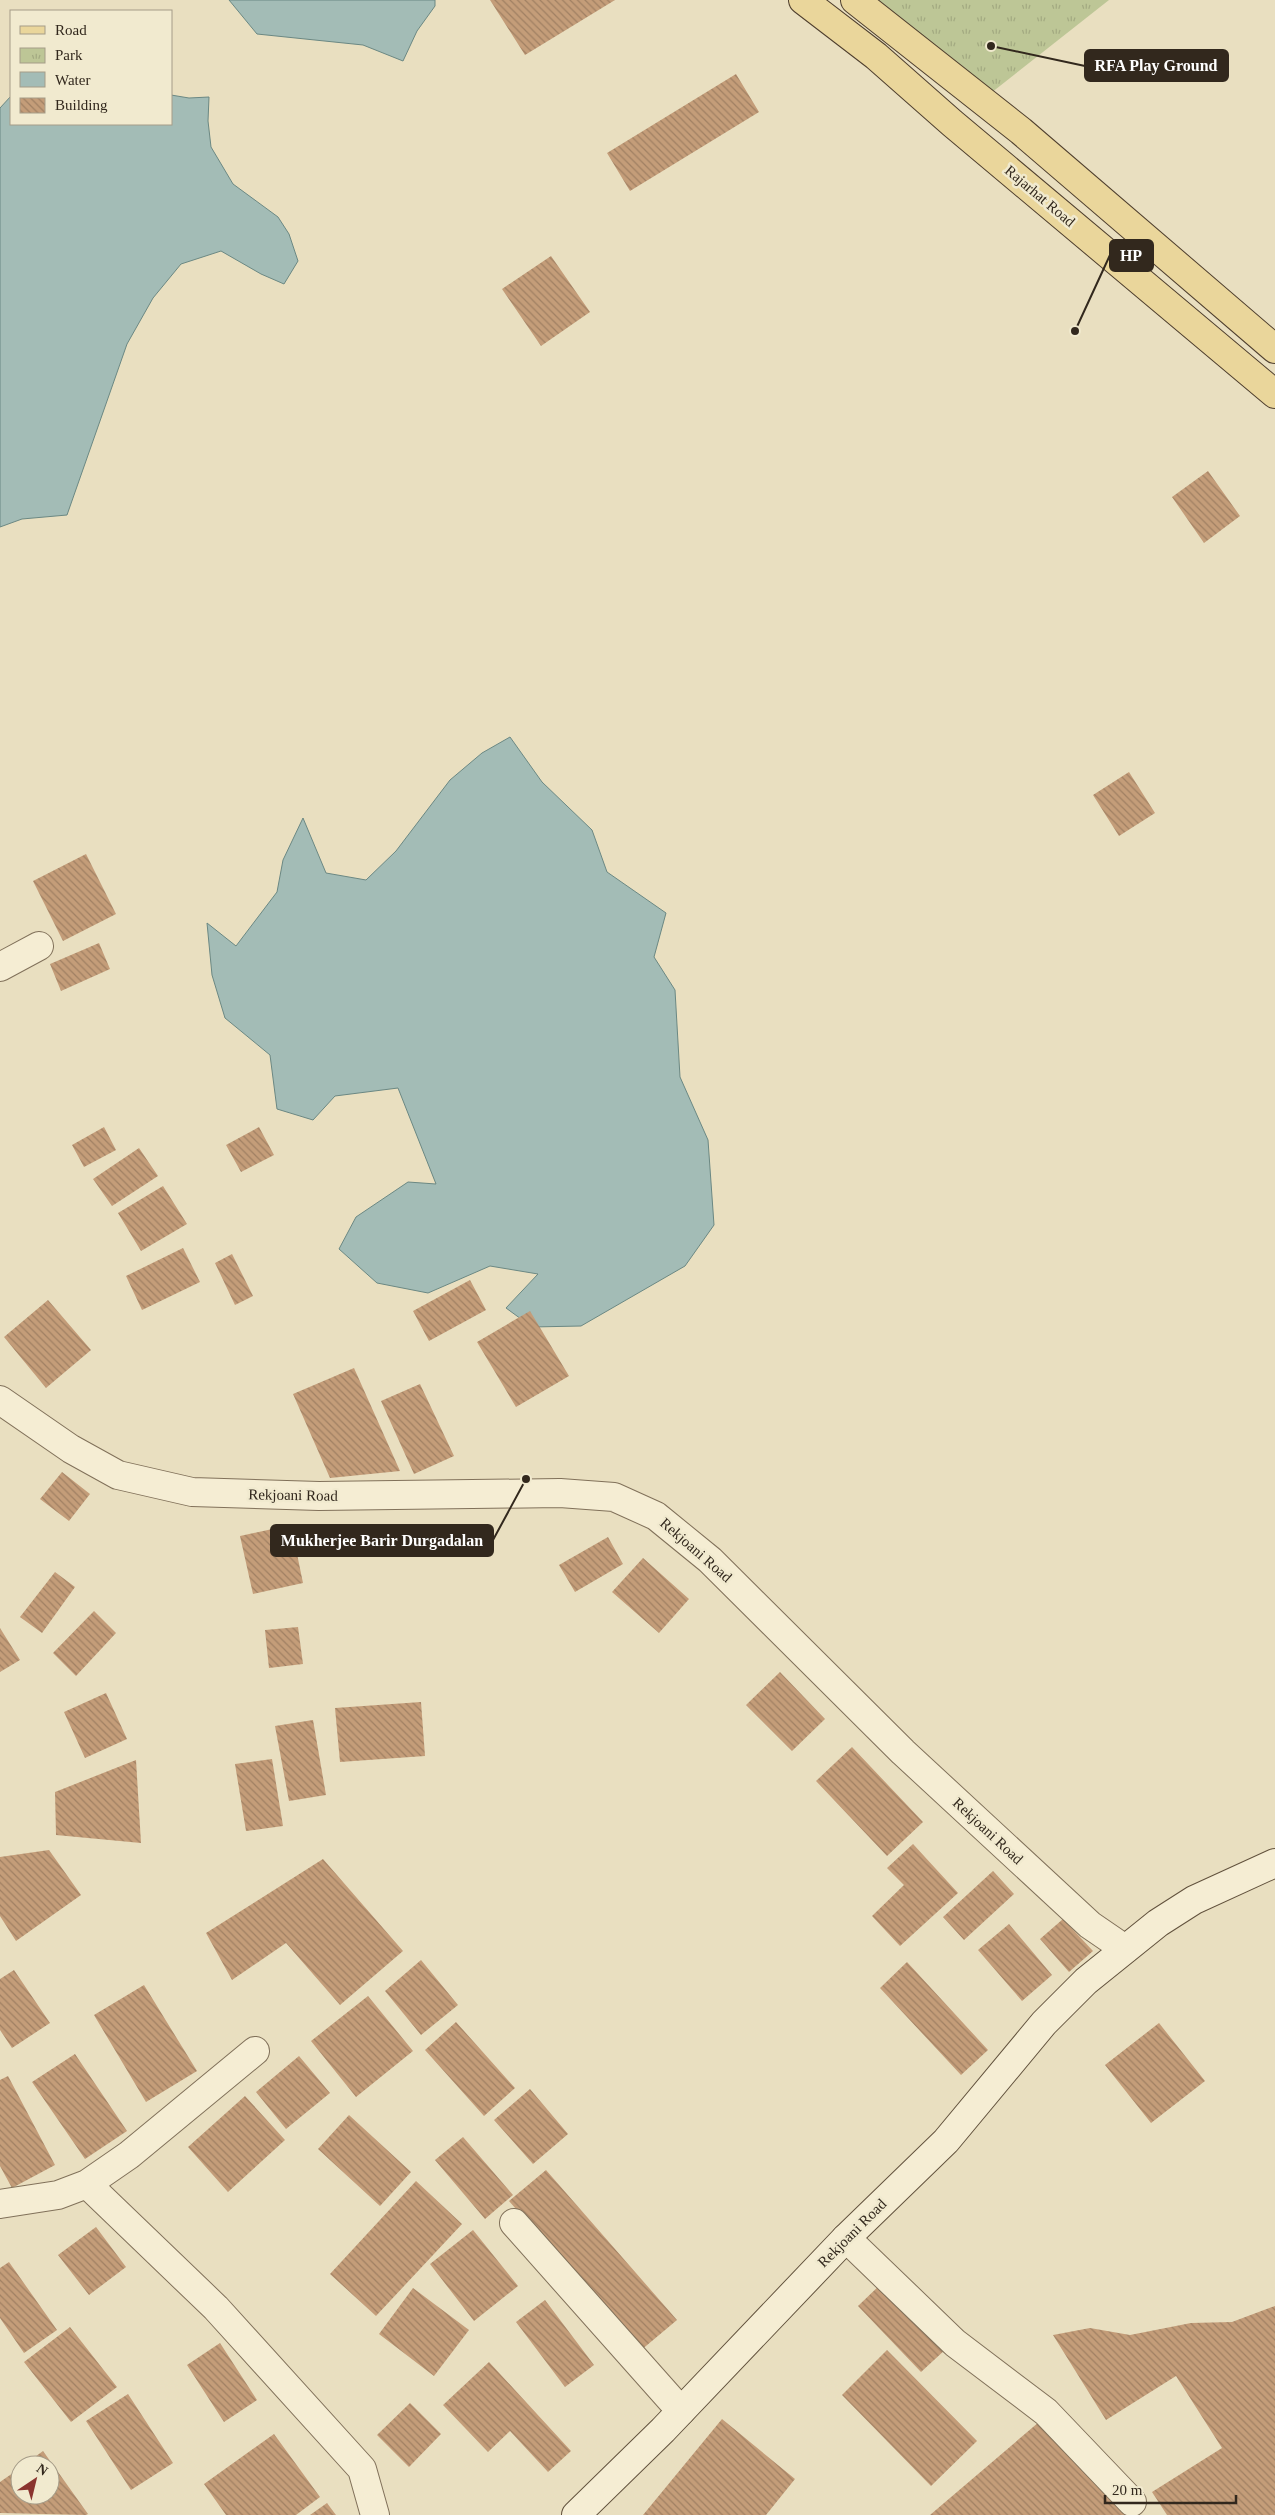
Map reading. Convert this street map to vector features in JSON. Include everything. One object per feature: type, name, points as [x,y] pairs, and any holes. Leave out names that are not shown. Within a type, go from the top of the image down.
[{"type":"main road","name":"Rajarhat Road","points":[[803,0],[876,56],[952,123],[1275,394]]},
{"type":"main road","points":[[855,0],[1021,131],[1275,349]]},
{"type":"street","points":[[0,967],[39,946]]},
{"type":"street","name":"Rekjoani Road","points":[[0,1400],[71,1449],[118,1474],[192,1492],[319,1496],[560,1493],[614,1497],[656,1516],[710,1560],[903,1752],[1090,1925],[1125,1949]]},
{"type":"street","name":"Rekjoani Road","points":[[576,2515],[681,2411],[846,2238],[946,2140],[1044,2023],[1086,1981],[1158,1923],[1194,1900],[1275,1863]]},
{"type":"street","points":[[0,2204],[58,2195],[87,2184],[129,2155],[255,2051]]},
{"type":"street","points":[[87,2184],[216,2308],[362,2469],[375,2515]]},
{"type":"street","points":[[514,2223],[681,2411]]},
{"type":"street","points":[[846,2238],[954,2343],[1046,2412],[1132,2502]]},
{"type":"green space","points":[[874,0],[1109,0],[991,93]]},
{"type":"water","points":[[229,0],[435,0],[435,6],[417,31],[403,61],[363,45],[257,34]]},
{"type":"water","points":[[172,95],[189,98],[209,97],[208,121],[211,147],[233,184],[278,217],[289,234],[298,261],[284,284],[261,274],[221,251],[181,264],[153,298],[127,344],[67,515],[22,519],[0,527],[0,108],[10,97],[10,125],[172,125]]},
{"type":"water","points":[[510,737],[542,782],[592,830],[607,872],[666,913],[654,957],[675,990],[680,1077],[708,1140],[714,1225],[685,1266],[581,1326],[532,1327],[506,1308],[538,1274],[490,1266],[428,1293],[377,1283],[339,1249],[356,1217],[408,1182],[436,1184],[398,1088],[335,1096],[313,1120],[277,1109],[270,1055],[225,1018],[212,975],[207,923],[236,946],[277,892],[283,860],[303,818],[326,873],[366,880],[396,851],[450,780],[482,753]]},
{"type":"building","points":[[490,0],[615,0],[525,55]]},
{"type":"building","points":[[736,74],[759,112],[630,191],[607,153]]},
{"type":"building","points":[[551,256],[590,312],[541,346],[502,289]]},
{"type":"building","points":[[1208,471],[1240,516],[1204,543],[1172,497]]},
{"type":"building","points":[[1129,772],[1155,813],[1119,836],[1093,795]]},
{"type":"building","points":[[86,854],[116,914],[63,941],[33,881]]},
{"type":"building","points":[[99,943],[110,969],[61,991],[50,964]]},
{"type":"building","points":[[104,1127],[116,1150],[84,1167],[72,1145]]},
{"type":"building","points":[[259,1127],[274,1155],[241,1172],[226,1145]]},
{"type":"building","points":[[139,1148],[158,1176],[112,1206],[93,1179]]},
{"type":"building","points":[[163,1186],[187,1224],[141,1251],[118,1213]]},
{"type":"building","points":[[183,1248],[200,1282],[142,1310],[126,1276]]},
{"type":"building","points":[[232,1254],[253,1296],[235,1305],[215,1263]]},
{"type":"building","points":[[470,1280],[486,1310],[429,1341],[413,1311]]},
{"type":"building","points":[[48,1300],[91,1350],[46,1388],[4,1337]]},
{"type":"building","points":[[530,1311],[569,1376],[516,1407],[477,1342]]},
{"type":"building","points":[[354,1368],[400,1471],[330,1478],[293,1394]]},
{"type":"building","points":[[420,1384],[454,1456],[414,1474],[381,1401]]},
{"type":"building","points":[[62,1472],[90,1494],[69,1521],[40,1499]]},
{"type":"building","points":[[291,1525],[303,1583],[253,1594],[240,1536]]},
{"type":"building","points":[[608,1537],[623,1564],[575,1592],[559,1565]]},
{"type":"building","points":[[643,1558],[689,1599],[659,1633],[612,1592]]},
{"type":"building","points":[[55,1572],[75,1587],[42,1633],[20,1617]]},
{"type":"building","points":[[94,1611],[116,1633],[76,1676],[53,1653]]},
{"type":"building","points":[[298,1627],[303,1664],[269,1668],[265,1630]]},
{"type":"building","points":[[0,1628],[20,1660],[0,1672]]},
{"type":"building","points":[[780,1672],[825,1719],[792,1751],[746,1705]]},
{"type":"building","points":[[106,1693],[127,1739],[85,1758],[64,1712]]},
{"type":"building","points":[[421,1702],[425,1756],[340,1762],[335,1708]]},
{"type":"building","points":[[313,1720],[326,1795],[289,1801],[275,1726]]},
{"type":"building","points":[[852,1747],[923,1822],[887,1856],[816,1781]]},
{"type":"building","points":[[272,1759],[283,1826],[246,1831],[235,1764]]},
{"type":"building","points":[[136,1760],[141,1843],[56,1835],[55,1792]]},
{"type":"building","points":[[913,1844],[958,1893],[900,1946],[872,1916],[904,1885],[887,1868]]},
{"type":"building","points":[[49,1850],[81,1895],[16,1941],[0,1916],[0,1857]]},
{"type":"building","points":[[323,1859],[403,1951],[340,2005],[286,1943],[232,1980],[206,1933]]},
{"type":"building","points":[[993,1871],[1014,1894],[964,1940],[943,1917]]},
{"type":"building","points":[[1063,1919],[1093,1951],[1069,1972],[1040,1939]]},
{"type":"building","points":[[1009,1924],[1052,1975],[1022,2001],[978,1950]]},
{"type":"building","points":[[421,1960],[458,2005],[421,2035],[385,1991]]},
{"type":"building","points":[[907,1962],[988,2050],[961,2075],[880,1988]]},
{"type":"building","points":[[14,1970],[50,2023],[12,2048],[0,2030],[0,1979]]},
{"type":"building","points":[[144,1985],[197,2071],[146,2102],[94,2015]]},
{"type":"building","points":[[368,1996],[413,2051],[356,2097],[311,2041]]},
{"type":"building","points":[[456,2022],[515,2088],[484,2116],[425,2050]]},
{"type":"building","points":[[1159,2023],[1205,2081],[1151,2123],[1105,2065]]},
{"type":"building","points":[[75,2054],[127,2131],[85,2159],[32,2082]]},
{"type":"building","points":[[299,2056],[330,2093],[286,2129],[256,2092]]},
{"type":"building","points":[[8,2076],[55,2165],[12,2188],[0,2166],[0,2080]]},
{"type":"building","points":[[530,2089],[568,2134],[533,2164],[494,2120]]},
{"type":"building","points":[[245,2096],[285,2140],[228,2192],[188,2147]]},
{"type":"building","points":[[349,2115],[411,2172],[380,2206],[318,2149]]},
{"type":"building","points":[[463,2137],[513,2195],[485,2219],[435,2160]]},
{"type":"building","points":[[546,2170],[677,2320],[640,2351],[509,2201]]},
{"type":"building","points":[[416,2181],[462,2224],[376,2316],[330,2274]]},
{"type":"building","points":[[96,2227],[126,2267],[89,2295],[58,2255]]},
{"type":"building","points":[[473,2230],[518,2286],[474,2321],[430,2264]]},
{"type":"building","points":[[9,2262],[57,2330],[24,2353],[0,2318],[0,2268]]},
{"type":"building","points":[[882,2283],[946,2349],[921,2372],[858,2306]]},
{"type":"building","points":[[413,2288],[469,2330],[434,2376],[379,2334]]},
{"type":"building","points":[[545,2300],[594,2365],[565,2387],[516,2322]]},
{"type":"building","points":[[1275,2306],[1275,2515],[1167,2515],[1152,2492],[1222,2448],[1176,2376],[1106,2420],[1053,2335],[1090,2328],[1130,2335],[1191,2323],[1232,2322]]},
{"type":"building","points":[[70,2327],[117,2387],[71,2422],[24,2362]]},
{"type":"building","points":[[220,2343],[257,2400],[224,2422],[187,2365]]},
{"type":"building","points":[[887,2350],[977,2441],[931,2486],[842,2395]]},
{"type":"building","points":[[489,2362],[571,2451],[548,2472],[510,2431],[488,2452],[443,2405]]},
{"type":"building","points":[[128,2394],[173,2463],[131,2490],[86,2421]]},
{"type":"building","points":[[410,2403],[441,2434],[409,2467],[377,2435]]},
{"type":"building","points":[[722,2419],[795,2479],[766,2515],[643,2515]]},
{"type":"building","points":[[1039,2422],[1126,2515],[930,2515]]},
{"type":"building","points":[[274,2434],[320,2497],[296,2515],[226,2515],[204,2484]]},
{"type":"building","points":[[43,2451],[46,2455],[38,2455]]},
{"type":"building","points":[[10,2475],[10,2505],[60,2505],[60,2475],[88,2514],[0,2513],[0,2482]]},
{"type":"building","points":[[327,2503],[336,2515],[310,2515]]},
{"type":"place","name":"RFA Play Ground","points":[[991,46]]},
{"type":"place","name":"HP","points":[[1075,331]]},
{"type":"place","name":"Mukherjee Barir Durgadalan","points":[[526,1479]]}]
